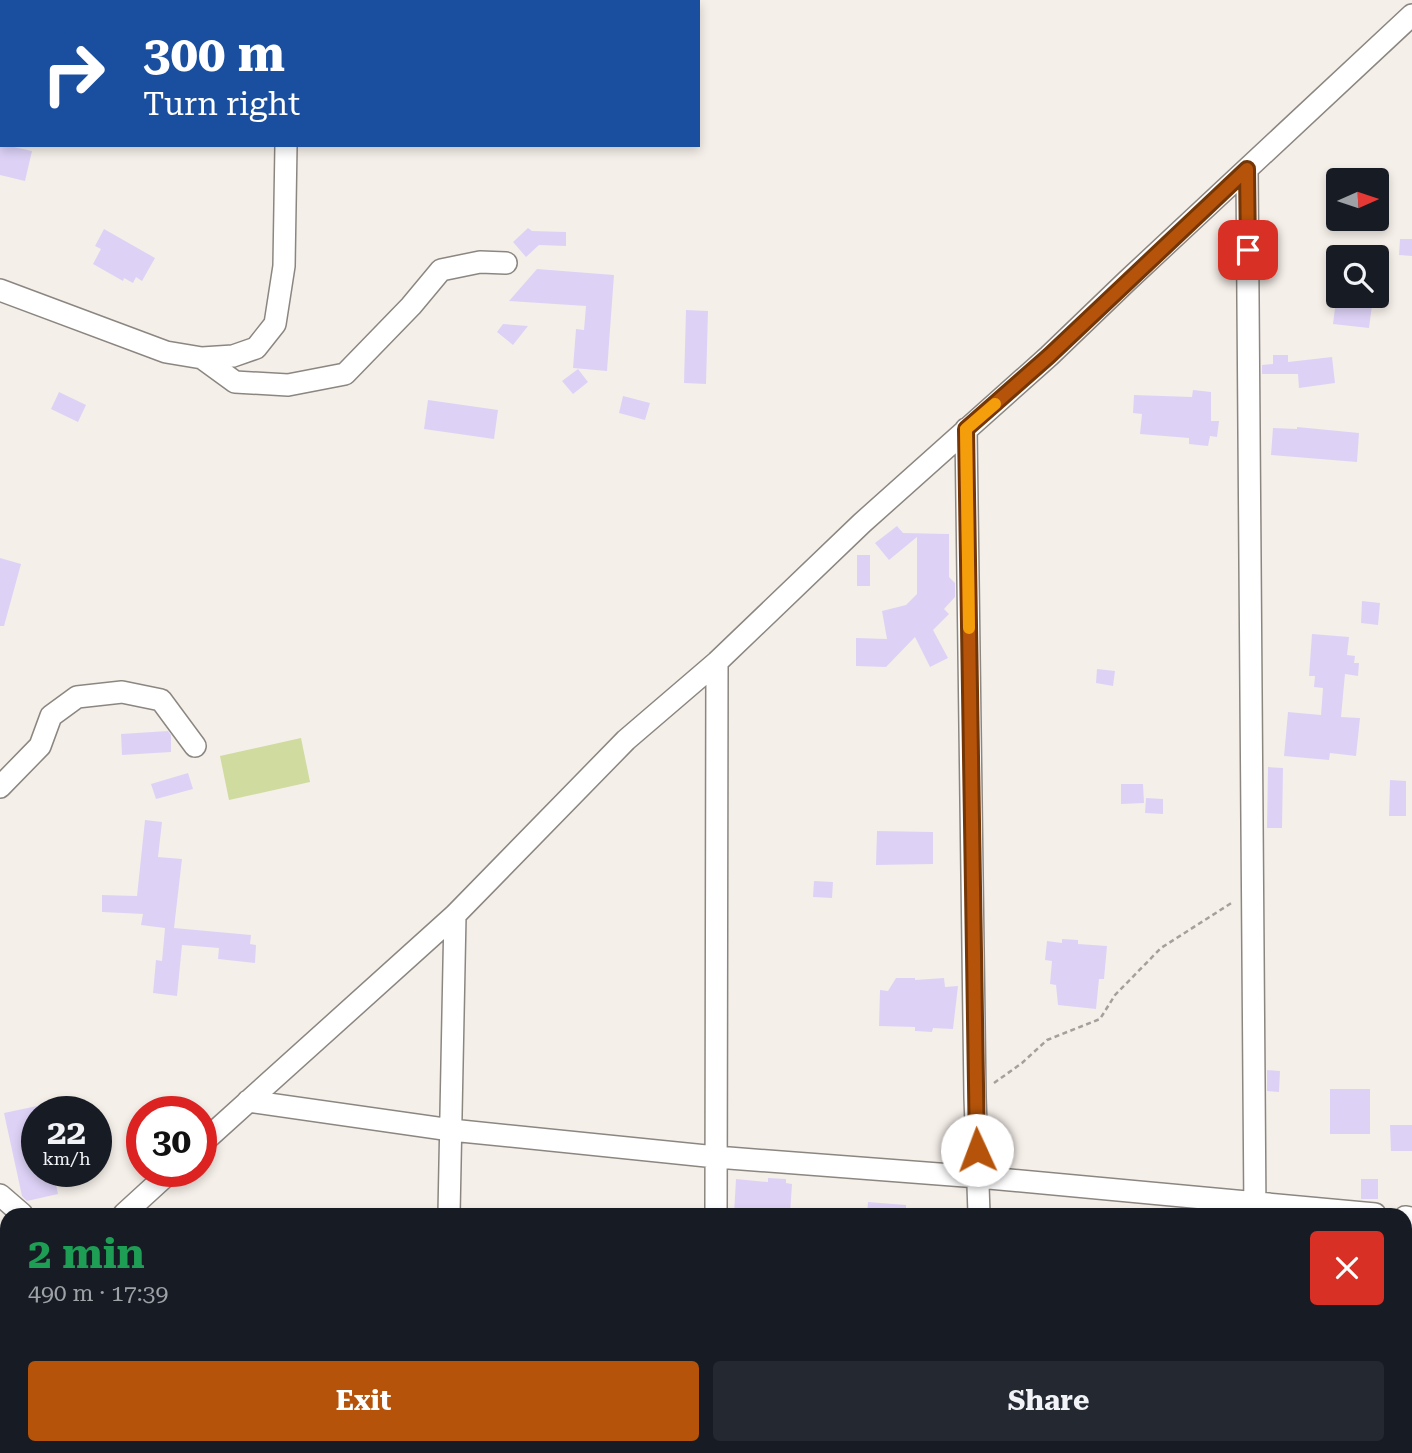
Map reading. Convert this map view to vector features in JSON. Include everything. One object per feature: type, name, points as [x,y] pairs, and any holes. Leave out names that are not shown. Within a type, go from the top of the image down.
[{"type":"street","points":[[217,1129],[455,915],[626,740],[717,662],[862,523],[1049,356],[1412,15]]},
{"type":"street","points":[[0,290],[166,352],[202,358],[233,356],[256,348],[275,324],[284,266],[286,147]]},
{"type":"street","points":[[1247,169],[1255,1208]]},
{"type":"street","points":[[202,358],[235,382],[288,385],[345,374],[411,306],[441,270],[480,262],[506,263]]},
{"type":"street","points":[[966,429],[979,1208]]},
{"type":"street","points":[[716,1208],[717,662]]},
{"type":"street","points":[[0,787],[40,746],[51,716],[77,697],[122,692],[161,700],[195,746]]},
{"type":"street","points":[[449,1208],[455,915]]},
{"type":"street","points":[[248,1101],[451,1130],[716,1157],[978,1177],[1246,1208]]},
{"type":"street","points":[[131,1208],[154,1187]]},
{"type":"street","points":[[0,1195],[15,1208]]},
{"type":"path","points":[[975,1097],[1022,1063],[1047,1040],[1100,1019],[1115,995],[1161,948],[1254,889]]},
{"type":"green space","points":[[301,738],[310,782],[229,800],[220,756]]},
{"type":"building","points":[[0,147],[32,151],[25,181],[0,175]]},
{"type":"building","points":[[528,228],[532,231],[566,232],[566,246],[539,245],[526,257],[513,242]]},
{"type":"building","points":[[104,229],[155,258],[142,281],[136,277],[133,283],[124,278],[123,281],[93,264],[101,249],[95,246]]},
{"type":"building","points":[[1400,239],[1412,239],[1412,256],[1399,255]]},
{"type":"building","points":[[537,269],[614,275],[607,371],[573,368],[576,329],[584,330],[586,306],[509,301]]},
{"type":"building","points":[[1335,308],[1372,308],[1369,328],[1333,324]]},
{"type":"building","points":[[686,310],[708,311],[706,384],[684,383]]},
{"type":"building","points":[[503,324],[528,326],[513,345],[497,332]]},
{"type":"building","points":[[1273,355],[1288,355],[1288,362],[1332,357],[1335,383],[1299,388],[1298,374],[1262,374],[1262,365],[1273,364]]},
{"type":"building","points":[[578,369],[588,382],[573,394],[562,381]]},
{"type":"building","points":[[1193,390],[1211,392],[1211,421],[1219,421],[1217,437],[1210,436],[1208,446],[1189,444],[1189,438],[1140,434],[1142,414],[1133,413],[1134,395],[1192,397]]},
{"type":"building","points":[[59,392],[86,405],[78,422],[51,409]]},
{"type":"building","points":[[623,396],[650,403],[645,420],[619,413]]},
{"type":"building","points":[[428,400],[498,410],[494,439],[424,429]]},
{"type":"building","points":[[1297,427],[1359,433],[1357,462],[1271,455],[1273,428]]},
{"type":"building","points":[[897,526],[903,533],[949,534],[949,577],[955,583],[955,597],[944,609],[949,614],[933,630],[948,658],[930,667],[915,637],[886,667],[856,666],[856,638],[887,639],[882,611],[906,605],[917,594],[917,537],[889,560],[875,543]]},
{"type":"building","points":[[857,555],[870,555],[870,586],[857,586]]},
{"type":"building","points":[[0,558],[21,564],[4,626],[0,626]]},
{"type":"building","points":[[1362,601],[1380,603],[1378,625],[1361,623]]},
{"type":"building","points":[[1312,634],[1349,637],[1347,655],[1355,656],[1354,663],[1359,663],[1358,676],[1345,674],[1341,717],[1360,718],[1356,756],[1330,753],[1329,760],[1284,756],[1288,712],[1321,715],[1323,688],[1314,687],[1315,676],[1309,676]]},
{"type":"building","points":[[1097,669],[1115,671],[1113,686],[1096,683]]},
{"type":"building","points":[[168,731],[171,735],[171,752],[122,755],[121,734]]},
{"type":"building","points":[[1268,767],[1283,768],[1282,828],[1267,828]]},
{"type":"building","points":[[188,773],[193,789],[156,799],[151,784]]},
{"type":"building","points":[[1390,780],[1406,781],[1406,816],[1389,816]]},
{"type":"building","points":[[1121,784],[1143,784],[1144,803],[1121,804]]},
{"type":"building","points":[[1146,798],[1163,799],[1163,814],[1145,813]]},
{"type":"building","points":[[145,820],[162,822],[158,857],[182,859],[174,928],[251,935],[250,944],[256,945],[255,963],[218,959],[219,948],[182,945],[177,996],[153,993],[156,960],[162,961],[165,928],[141,925],[143,914],[102,912],[102,895],[137,896]]},
{"type":"building","points":[[877,831],[933,832],[933,864],[876,865]]},
{"type":"building","points":[[814,881],[833,882],[832,898],[813,897]]},
{"type":"building","points":[[1062,939],[1078,940],[1078,944],[1107,946],[1104,979],[1099,979],[1096,1009],[1058,1005],[1056,985],[1050,984],[1052,961],[1045,960],[1047,941],[1062,943]]},
{"type":"building","points":[[896,978],[944,978],[945,987],[958,986],[953,1029],[933,1028],[932,1032],[915,1031],[915,1027],[879,1026],[880,990],[888,991]]},
{"type":"building","points":[[1267,1070],[1280,1071],[1279,1092],[1267,1091]]},
{"type":"building","points":[[1330,1089],[1370,1089],[1370,1134],[1330,1134]]},
{"type":"building","points":[[21,1109],[21,1187],[56,1187],[58,1194],[27,1201],[22,1196],[4,1113]]},
{"type":"building","points":[[1390,1125],[1412,1125],[1412,1151],[1391,1151]]},
{"type":"building","points":[[768,1178],[786,1179],[786,1183],[792,1184],[790,1208],[734,1208],[736,1179],[768,1182]]},
{"type":"building","points":[[1361,1179],[1378,1179],[1378,1199],[1361,1199]]},
{"type":"building","points":[[868,1202],[906,1205],[906,1208],[868,1208]]},
{"type":"slow traffic","points":[[969,628],[966,429],[995,404]]},
{"type":"route","points":[[977,1150],[966,429],[1049,356],[1247,169],[1248,250]]}]
